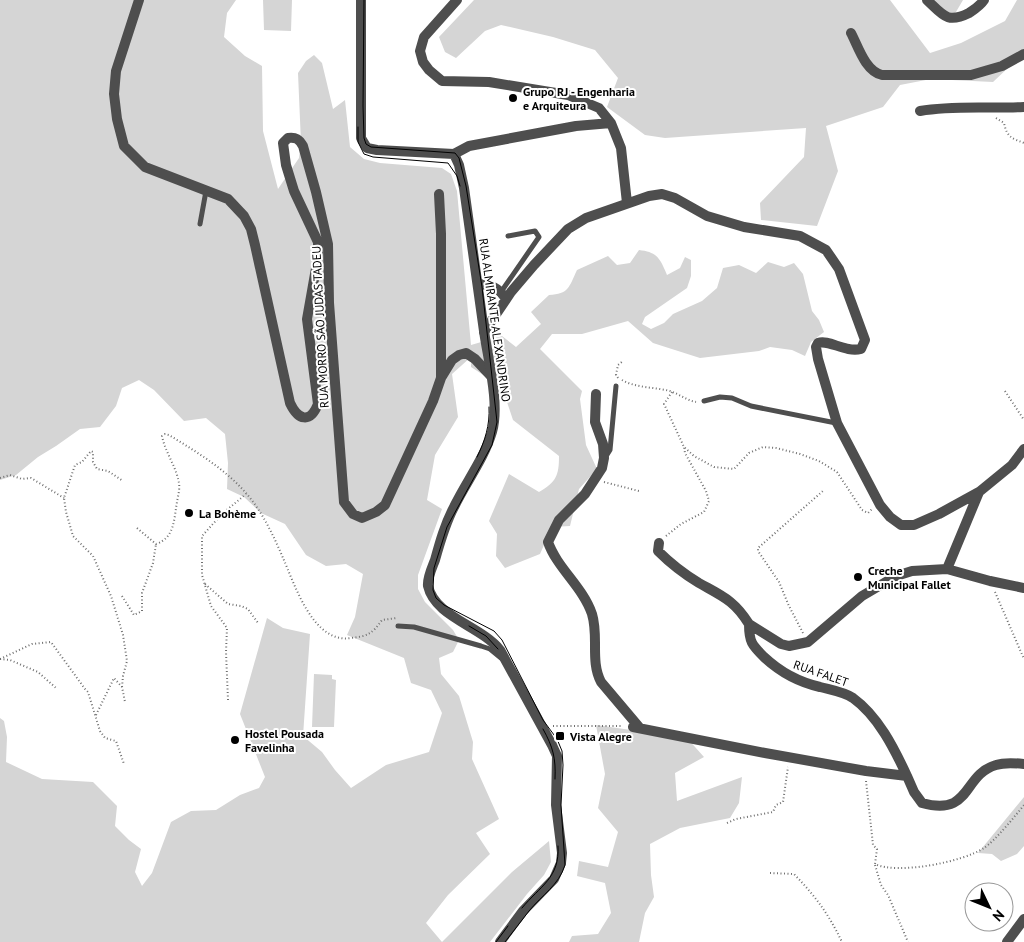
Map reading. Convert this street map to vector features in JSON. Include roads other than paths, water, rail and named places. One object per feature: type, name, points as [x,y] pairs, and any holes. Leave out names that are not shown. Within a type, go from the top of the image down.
[{"type":"street","name":"RUA MORRO SÃO JUDAS TADEU","points":[[139,0],[116,71],[114,94],[117,119],[124,146],[145,166],[228,199],[244,216],[250,229],[290,403],[294,412],[300,417],[306,418],[312,415],[318,404],[307,320],[318,257],[318,242],[294,191],[286,165],[283,143],[288,138],[294,138],[300,141],[303,146],[328,244],[329,303],[344,502],[353,514],[362,518],[376,512],[385,505],[433,402],[442,378],[452,360],[466,353],[475,359],[491,376]]},
{"type":"street","points":[[361,0],[361,138],[367,148],[454,154],[469,146],[576,126],[611,123]]},
{"type":"street","points":[[457,0],[424,37],[420,51],[423,62],[429,70],[442,81],[489,82],[568,95],[599,108],[611,123],[621,148],[627,203]]},
{"type":"street","points":[[927,0],[944,16],[957,18],[976,8],[984,0]]},
{"type":"street","points":[[851,33],[865,60],[874,72],[882,75],[971,75],[1002,66],[1024,54]]},
{"type":"street","points":[[920,111],[952,108],[1024,107]]},
{"type":"street","name":"RUA ALMIRANTE ALEXANDRINO","points":[[454,154],[459,165],[464,188],[491,376],[494,419],[487,445],[454,506],[445,527],[428,583],[431,594],[444,611],[494,642],[508,662],[557,756],[556,805],[562,853],[561,863],[554,879],[522,911],[500,942]]},
{"type":"street","points":[[439,194],[442,378]]},
{"type":"street","points":[[484,332],[504,295],[568,229],[586,218],[649,196],[662,194],[675,198],[707,216],[744,227],[800,236],[826,250],[840,269],[865,340],[862,349],[854,350],[826,342],[818,343],[816,348],[818,359],[837,423],[880,505],[890,518],[900,525],[914,525],[939,514],[979,492],[1012,465],[1024,449]]},
{"type":"street","points":[[478,284],[490,285],[504,295]]},
{"type":"street","points":[[596,394],[595,422],[603,444],[604,458],[602,468],[585,494],[559,520],[548,542],[552,552],[571,578],[590,611],[595,627],[597,674],[601,682],[636,727],[866,771],[907,776]]},
{"type":"street","points":[[947,569],[979,492]]},
{"type":"street","points":[[659,543],[658,551],[669,562],[697,582],[729,600],[740,610],[750,624]]},
{"type":"street","name":"RUA FALET","points":[[1024,588],[947,569],[912,572],[896,576],[862,596],[808,642],[789,646],[781,644],[750,624],[749,636],[752,645],[776,668],[797,680],[844,693],[853,698],[875,720],[899,758],[914,792],[922,803],[938,807],[953,804],[966,793],[975,779],[995,765],[1009,763],[1024,764]]},
{"type":"street","points":[[1007,942],[1024,919]]},
{"type":"lane","points":[[200,224],[206,191]]},
{"type":"lane","points":[[504,295],[539,237],[536,231],[508,236]]},
{"type":"lane","points":[[604,458],[610,450],[616,386]]},
{"type":"lane","points":[[704,401],[720,397],[732,398],[751,406],[837,423]]},
{"type":"lane","points":[[398,626],[414,627],[490,649],[508,662]]},
{"type":"tram line","points":[[364,0],[363,106],[364,138],[366,144],[371,147],[455,153],[459,158],[466,186],[482,287],[497,422],[492,445],[447,527],[434,568],[433,590],[436,598],[444,605],[494,631],[502,640],[543,720],[557,739],[562,751],[561,805],[565,865],[559,878],[529,911],[505,942]]},
{"type":"tram line","points":[[358,127],[358,142],[364,154],[373,157],[448,163],[457,176],[460,186]]},
{"type":"tram line","points":[[477,457],[486,433],[489,407]]},
{"type":"tram line","points":[[469,626],[486,636],[498,649]]},
{"type":"tram line","points":[[543,729],[553,753],[555,779]]},
{"type":"tram line","points":[[522,908],[548,881],[556,866],[558,846]]},
{"type":"tram line","points":[[496,942],[508,926]]},
{"type":"place","name":"Grupo RJ - Engenharia e Arquiteura","points":[[513,98]]},
{"type":"place","name":"La Bohème","points":[[189,513]]},
{"type":"place","name":"Creche Municipal Fallet","points":[[858,577]]},
{"type":"place","name":"Vista Alegre","points":[[560,736]]},
{"type":"place","name":"Hostel Pousada Favelinha","points":[[235,740]]}]
